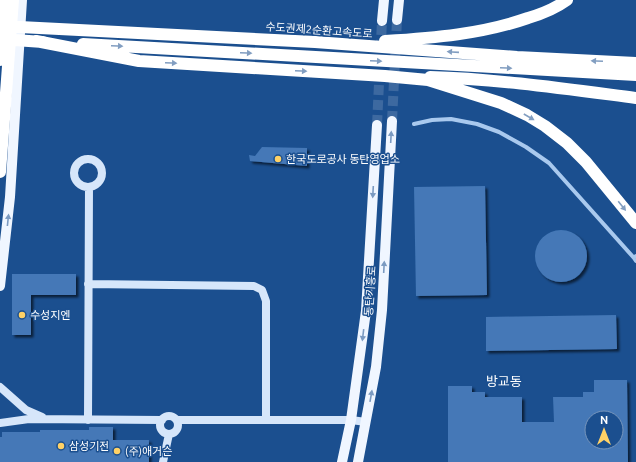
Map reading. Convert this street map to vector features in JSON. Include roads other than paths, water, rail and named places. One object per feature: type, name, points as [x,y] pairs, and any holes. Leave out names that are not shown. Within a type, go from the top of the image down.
[{"type":"highway","points":[[0,60],[4,0]]},
{"type":"highway","points":[[0,172],[13,0]]},
{"type":"highway","points":[[315,42],[384,41],[464,34],[507,26],[535,16],[566,2]]},
{"type":"highway","name":"수도권제2순환고속도로","points":[[0,26],[315,42],[636,63]]},
{"type":"highway","points":[[0,39],[636,75]]},
{"type":"highway","points":[[36,41],[139,61],[157,63],[385,76],[463,78],[512,82],[636,98]]},
{"type":"highway","points":[[385,76],[428,80],[501,103],[527,115],[562,139],[581,157],[636,223]]},
{"type":"main road","points":[[0,286],[10,197],[22,0]]},
{"type":"main road","points":[[382,21],[384,0]]},
{"type":"main road","points":[[397,20],[399,0]]},
{"type":"main road","name":"동탄기흥로","points":[[358,462],[376,367],[382,310],[392,121]]},
{"type":"main road","name":"동탄기흥로","points":[[342,462],[351,420],[366,311],[377,125]]},
{"type":"street","points":[[414,124],[432,120],[451,119],[477,124],[499,132],[526,147],[550,163],[635,258]]},
{"type":"street","points":[[88,420],[89,187]]},
{"type":"street","points":[[88,284],[254,286],[262,290],[266,300],[266,420]]},
{"type":"street","points":[[0,386],[32,414],[50,419]]},
{"type":"street","points":[[169,434],[162,429],[161,423],[166,416],[170,416],[177,420],[351,420],[366,422]]},
{"type":"street","points":[[0,423],[29,419],[162,420]]},
{"type":"street","points":[[163,462],[169,434],[176,430],[178,425],[177,420]]},
{"type":"tunnel","points":[[392,121],[397,20]]},
{"type":"tunnel","points":[[377,125],[382,21]]},
{"type":"place","name":"한국도로공사 동탄영업소","points":[[278,159]]},
{"type":"place","name":"수성지엔","points":[[22,315]]},
{"type":"place","name":"삼성기전","points":[[61,446]]},
{"type":"place","name":"(주)애거슨","points":[[117,451]]},
{"type":"district","name":"방교동","points":[[504,381]]}]
